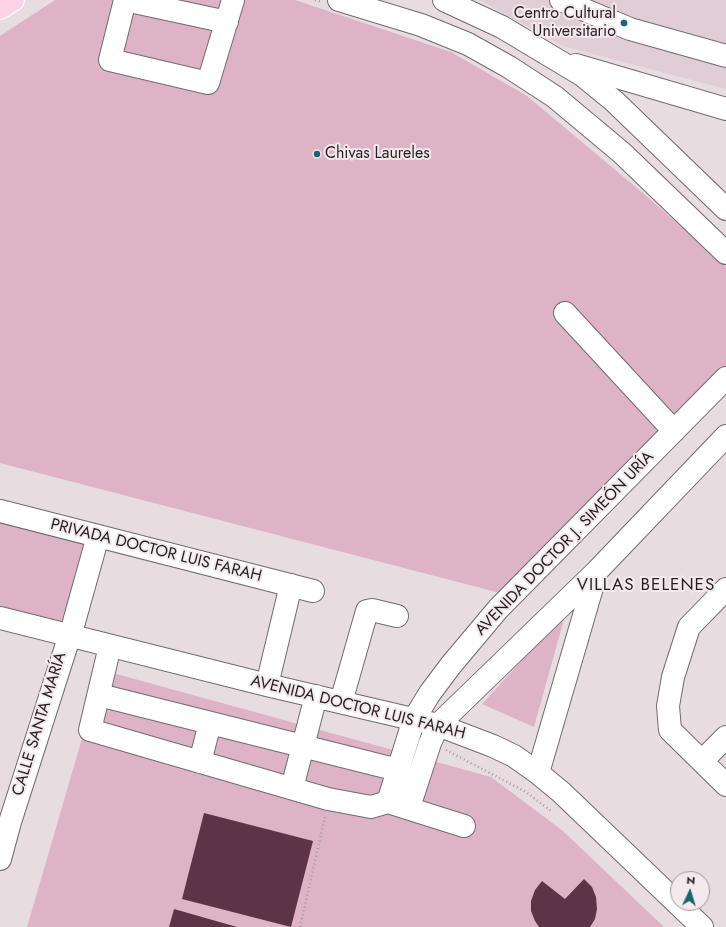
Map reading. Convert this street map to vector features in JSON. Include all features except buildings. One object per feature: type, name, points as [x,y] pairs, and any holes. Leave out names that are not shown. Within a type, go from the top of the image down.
[{"type":"main road","points":[[0,8],[13,0]]},
{"type":"street","points":[[227,22],[125,0],[110,60],[208,83],[227,22],[233,0]]},
{"type":"street","points":[[444,0],[502,27],[582,75],[614,100],[726,209]]},
{"type":"street","points":[[561,0],[630,29],[726,56]]},
{"type":"street","points":[[333,2],[420,25],[468,44],[548,93],[622,153],[726,253]]},
{"type":"street","points":[[559,60],[726,109]]},
{"type":"street","points":[[565,313],[674,431]]},
{"type":"street","name":"AVENIDA DOCTOR J. SIMEÓN URÍA","points":[[398,805],[398,770],[414,719],[430,693],[451,665],[498,609],[726,378]]},
{"type":"street","points":[[398,805],[438,725],[596,572],[726,436]]},
{"type":"street","name":"PRIVADA DOCTOR LUIS FARAH","points":[[0,511],[313,591]]},
{"type":"street","name":"CALLE SANTA MARÍA","points":[[0,860],[5,820],[68,635],[74,622],[98,536]]},
{"type":"street","points":[[538,773],[596,572]]},
{"type":"street","points":[[266,685],[291,585]]},
{"type":"street","points":[[726,589],[689,627],[673,677],[668,706],[670,730],[726,785]]},
{"type":"street","points":[[341,702],[367,611],[372,610],[397,616]]},
{"type":"street","name":"AVENIDA DOCTOR LUIS FARAH","points":[[0,618],[266,685],[438,725],[493,746],[514,756],[561,792],[702,927]]},
{"type":"street","points":[[110,646],[90,730],[328,799],[371,807],[398,805],[464,826]]},
{"type":"street","points":[[99,695],[398,770]]},
{"type":"street","points":[[292,788],[316,696]]},
{"type":"street","points":[[200,762],[210,723]]},
{"type":"street","points":[[702,761],[726,737]]},
{"type":"path","points":[[315,0],[333,2]]},
{"type":"path","points":[[300,927],[328,799]]},
{"type":"shaded area","points":[[55,0],[295,0],[451,52],[527,96],[644,194],[726,266],[726,368],[504,594],[0,463],[0,36]]},
{"type":"shaded area","name":"Centro Cultural Universitario","points":[[480,0],[726,0],[726,89],[563,46]]},
{"type":"shaded area","points":[[0,520],[90,542],[69,627],[0,609]]},
{"type":"shaded area","points":[[566,612],[534,727],[482,704]]},
{"type":"shaded area","points":[[102,670],[491,777],[563,831],[664,927],[27,927]]},
{"type":"place","name":"Centro Cultural Universitario","points":[[624,23]]},
{"type":"place","name":"Chivas Laureles","points":[[317,154]]},
{"type":"district","name":"VILLAS BELENES","points":[[646,586]]}]
